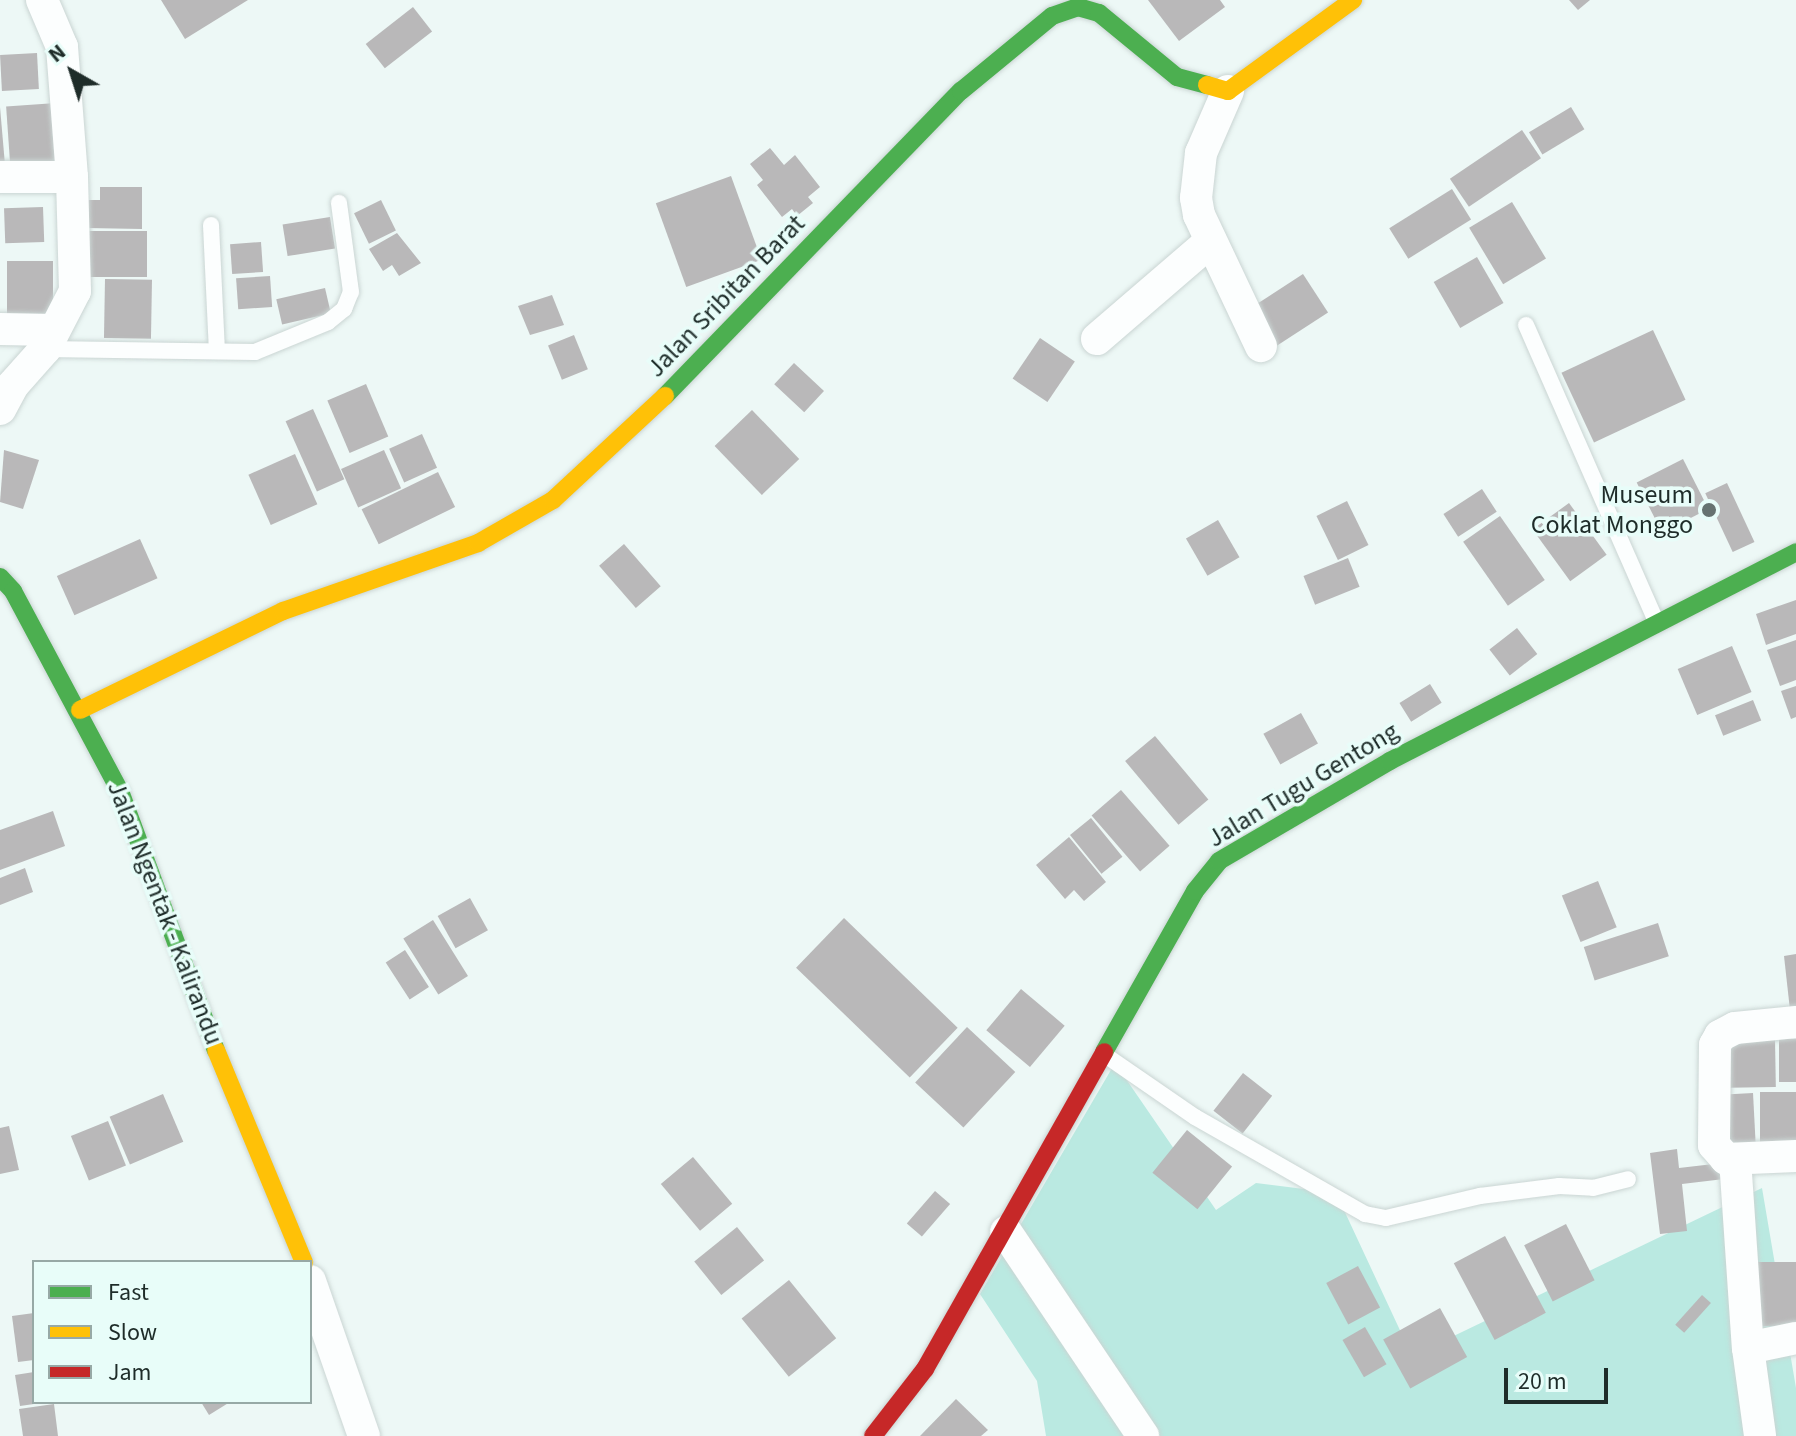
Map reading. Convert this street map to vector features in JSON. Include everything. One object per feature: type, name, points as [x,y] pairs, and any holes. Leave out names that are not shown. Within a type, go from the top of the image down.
[{"type":"street","points":[[0,409],[13,385],[50,339],[75,291],[72,177],[62,47],[42,0]]},
{"type":"street","points":[[1261,346],[1211,241],[1196,198],[1201,153],[1228,91],[1353,0]]},
{"type":"street","name":"Jalan Sribitan Barat","points":[[80,710],[283,611],[478,543],[553,500],[698,365],[961,91],[1018,39],[1052,16],[1078,7],[1099,13],[1177,77],[1228,91]]},
{"type":"street","points":[[0,177],[72,177]]},
{"type":"street","points":[[1097,339],[1211,241]]},
{"type":"street","points":[[0,329],[50,339]]},
{"type":"street","name":"Jalan Tugu Gentong","points":[[873,1436],[925,1369],[1006,1232],[1195,891],[1219,861],[1390,761],[1796,552]]},
{"type":"street","name":"Jalan Ngentak - Kalirandu","points":[[0,577],[13,591],[80,710],[120,791],[249,1138],[303,1260]]},
{"type":"street","points":[[1796,1022],[1735,1028],[1715,1045],[1714,1145],[1720,1157],[1796,1156]]},
{"type":"street","points":[[1735,1159],[1748,1348],[1760,1436]]},
{"type":"street","points":[[1006,1232],[1143,1436]]},
{"type":"street","points":[[312,1287],[364,1436]]},
{"type":"street","points":[[1748,1348],[1796,1338]]},
{"type":"lane","points":[[50,339],[255,352],[328,322],[344,309],[351,273],[339,203]]},
{"type":"lane","points":[[211,225],[217,350]]},
{"type":"lane","points":[[1526,325],[1658,624]]},
{"type":"lane","points":[[1105,1055],[1195,1117],[1365,1214],[1386,1218],[1480,1196],[1559,1186],[1593,1188],[1628,1179]]},
{"type":"green space","points":[[1115,1063],[1216,1210],[1256,1183],[1336,1193],[1412,1356],[1762,1188],[1796,1388],[1796,1436],[1046,1436],[1037,1381],[980,1294]]},
{"type":"building","points":[[161,0],[248,0],[185,39]]},
{"type":"building","points":[[1148,0],[1220,0],[1225,7],[1179,41]]},
{"type":"building","points":[[1569,0],[1590,0],[1578,10]]},
{"type":"building","points":[[413,7],[432,31],[385,68],[366,44]]},
{"type":"building","points":[[37,53],[39,89],[2,91],[0,55]]},
{"type":"building","points":[[56,103],[60,165],[10,168],[6,106]]},
{"type":"building","points":[[0,107],[5,165],[0,166]]},
{"type":"building","points":[[1571,107],[1584,129],[1542,155],[1529,132]]},
{"type":"building","points":[[1522,130],[1541,158],[1469,207],[1450,179]]},
{"type":"building","points":[[770,148],[784,165],[795,155],[820,187],[808,197],[813,203],[797,216],[792,209],[782,217],[757,185],[763,180],[750,164]]},
{"type":"building","points":[[731,176],[761,260],[686,287],[656,203]]},
{"type":"building","points":[[100,187],[142,187],[142,229],[87,228],[87,200],[100,200]]},
{"type":"building","points":[[1452,189],[1471,220],[1408,259],[1389,228]]},
{"type":"building","points":[[381,200],[396,231],[369,244],[354,213]]},
{"type":"building","points":[[1512,202],[1546,259],[1503,284],[1469,228]]},
{"type":"building","points":[[43,207],[44,242],[5,243],[4,208]]},
{"type":"building","points":[[330,217],[335,249],[288,256],[283,225]]},
{"type":"building","points":[[89,231],[147,231],[147,277],[89,277]]},
{"type":"building","points":[[397,233],[421,263],[399,276],[392,265],[383,271],[369,249]]},
{"type":"building","points":[[261,242],[263,272],[232,274],[230,244]]},
{"type":"building","points":[[1477,257],[1504,303],[1460,328],[1434,282]]},
{"type":"building","points":[[7,261],[53,261],[53,315],[7,315]]},
{"type":"building","points":[[1303,274],[1328,313],[1276,346],[1251,308]]},
{"type":"building","points":[[270,276],[272,307],[238,309],[236,278]]},
{"type":"building","points":[[105,279],[152,280],[151,339],[104,338]]},
{"type":"building","points":[[325,288],[331,313],[282,325],[276,299]]},
{"type":"building","points":[[552,295],[564,325],[530,335],[518,306]]},
{"type":"building","points":[[1653,330],[1686,400],[1594,442],[1561,373]]},
{"type":"building","points":[[574,335],[588,369],[562,380],[548,345]]},
{"type":"building","points":[[1040,338],[1075,361],[1047,402],[1013,379]]},
{"type":"building","points":[[794,363],[824,391],[804,412],[774,384]]},
{"type":"building","points":[[366,384],[388,436],[350,453],[327,400]]},
{"type":"building","points":[[313,409],[344,479],[317,492],[286,421]]},
{"type":"building","points":[[752,410],[799,459],[762,495],[715,446]]},
{"type":"building","points":[[422,434],[437,468],[404,482],[389,449]]},
{"type":"building","points":[[4,450],[39,460],[23,509],[0,502]]},
{"type":"building","points":[[384,450],[401,488],[358,507],[341,469]]},
{"type":"building","points":[[295,454],[317,504],[271,525],[248,475]]},
{"type":"building","points":[[1683,459],[1708,509],[1662,533],[1637,483]]},
{"type":"building","points":[[438,472],[455,507],[379,544],[362,509]]},
{"type":"building","points":[[1727,483],[1754,542],[1733,552],[1705,493]]},
{"type":"building","points":[[1482,489],[1497,512],[1458,537],[1443,514]]},
{"type":"building","points":[[1347,501],[1368,545],[1338,560],[1316,516]]},
{"type":"building","points":[[1569,503],[1607,555],[1570,581],[1533,529]]},
{"type":"building","points":[[1500,516],[1545,580],[1508,606],[1463,542]]},
{"type":"building","points":[[1218,520],[1240,557],[1207,576],[1186,538]]},
{"type":"building","points":[[140,539],[157,578],[74,615],[57,576]]},
{"type":"building","points":[[624,544],[661,586],[636,608],[599,566]]},
{"type":"building","points":[[1348,558],[1360,587],[1315,605],[1303,576]]},
{"type":"building","points":[[1796,600],[1796,634],[1766,645],[1756,614]]},
{"type":"building","points":[[1517,628],[1537,654],[1510,676],[1489,650]]},
{"type":"building","points":[[1796,640],[1796,680],[1780,686],[1767,650]]},
{"type":"building","points":[[1732,646],[1752,692],[1697,715],[1678,669]]},
{"type":"building","points":[[1430,684],[1442,703],[1411,722],[1399,703]]},
{"type":"building","points":[[1796,686],[1796,717],[1791,719],[1781,691]]},
{"type":"building","points":[[1753,700],[1761,720],[1723,736],[1715,715]]},
{"type":"building","points":[[1301,713],[1318,744],[1280,764],[1263,734]]},
{"type":"building","points":[[1155,736],[1208,800],[1178,825],[1125,761]]},
{"type":"building","points":[[1121,790],[1170,846],[1140,871],[1092,816]]},
{"type":"building","points":[[53,811],[65,846],[0,870],[0,830]]},
{"type":"building","points":[[1091,818],[1122,857],[1101,874],[1070,835]]},
{"type":"building","points":[[1069,837],[1106,882],[1084,901],[1074,890],[1065,899],[1036,865]]},
{"type":"building","points":[[25,868],[33,892],[0,905],[0,878]]},
{"type":"building","points":[[1598,881],[1617,927],[1581,942],[1562,896]]},
{"type":"building","points":[[470,898],[488,930],[456,948],[438,916]]},
{"type":"building","points":[[844,918],[958,1028],[910,1077],[796,968]]},
{"type":"building","points":[[433,920],[468,976],[438,995],[403,939]]},
{"type":"building","points":[[1658,923],[1669,956],[1595,980],[1584,947]]},
{"type":"building","points":[[405,950],[429,987],[410,999],[386,963]]},
{"type":"building","points":[[1796,954],[1796,1019],[1791,1019],[1784,956]]},
{"type":"building","points":[[1021,989],[1065,1026],[1030,1067],[986,1030]]},
{"type":"building","points":[[967,1027],[1015,1072],[963,1128],[915,1083]]},
{"type":"building","points":[[1775,1039],[1776,1087],[1729,1088],[1728,1040]]},
{"type":"building","points":[[1779,1039],[1796,1039],[1796,1082],[1779,1082]]},
{"type":"building","points":[[1243,1073],[1272,1096],[1243,1134],[1213,1111]]},
{"type":"building","points":[[1760,1092],[1796,1092],[1796,1145],[1760,1145]]},
{"type":"building","points":[[1753,1093],[1756,1151],[1719,1153],[1716,1095]]},
{"type":"building","points":[[163,1094],[183,1142],[130,1165],[110,1117]]},
{"type":"building","points":[[108,1121],[126,1166],[89,1180],[71,1136]]},
{"type":"building","points":[[9,1126],[19,1170],[0,1174],[0,1128]]},
{"type":"building","points":[[1187,1130],[1232,1167],[1197,1209],[1152,1173]]},
{"type":"building","points":[[1677,1149],[1679,1168],[1722,1163],[1724,1179],[1682,1184],[1687,1231],[1660,1234],[1650,1153]]},
{"type":"building","points":[[693,1157],[732,1204],[700,1231],[661,1184]]},
{"type":"building","points":[[935,1191],[950,1204],[922,1237],[907,1223]]},
{"type":"building","points":[[1566,1224],[1595,1280],[1553,1301],[1524,1245]]},
{"type":"building","points":[[737,1227],[764,1260],[721,1295],[694,1262]]},
{"type":"building","points":[[1505,1236],[1546,1313],[1495,1340],[1454,1263]]},
{"type":"building","points":[[1752,1262],[1796,1262],[1796,1326],[1752,1326]]},
{"type":"building","points":[[1358,1266],[1380,1307],[1348,1324],[1326,1283]]},
{"type":"building","points":[[789,1280],[836,1338],[789,1377],[742,1318]]},
{"type":"building","points":[[1702,1295],[1711,1303],[1684,1333],[1675,1325]]},
{"type":"building","points":[[1440,1308],[1467,1357],[1410,1388],[1383,1340]]},
{"type":"building","points":[[32,1313],[32,1360],[18,1362],[12,1316]]},
{"type":"building","points":[[1365,1327],[1386,1364],[1364,1377],[1342,1340]]},
{"type":"building","points":[[32,1372],[34,1404],[20,1406],[15,1375]]},
{"type":"building","points":[[956,1399],[988,1430],[981,1436],[920,1436]]},
{"type":"building","points":[[54,1404],[58,1436],[23,1436],[19,1409]]},
{"type":"building","points":[[202,1404],[227,1404],[209,1415]]},
{"type":"traffic: fast","points":[[665,396],[961,91],[1052,16],[1078,7],[1099,13],[1177,77],[1207,85]]},
{"type":"traffic: fast","points":[[1104,1052],[1195,891],[1219,861],[1390,761],[1796,552]]},
{"type":"traffic: fast","points":[[0,577],[13,591],[120,791],[216,1050]]},
{"type":"traffic: slow","points":[[1207,85],[1228,91],[1353,0]]},
{"type":"traffic: slow","points":[[80,710],[283,611],[478,543],[553,500],[665,396]]},
{"type":"traffic: slow","points":[[216,1050],[303,1260]]},
{"type":"traffic: jam","points":[[873,1436],[925,1369],[1104,1052]]},
{"type":"place","name":"Museum Coklat Monggo","points":[[1709,510]]}]
